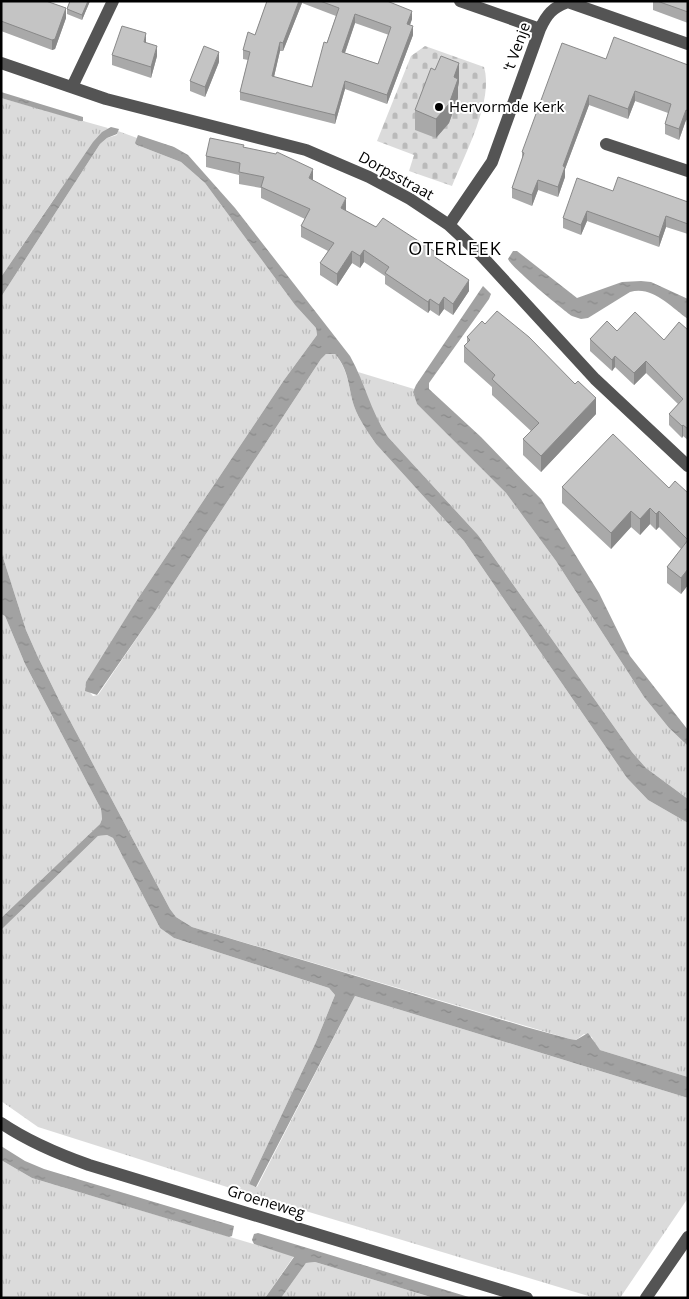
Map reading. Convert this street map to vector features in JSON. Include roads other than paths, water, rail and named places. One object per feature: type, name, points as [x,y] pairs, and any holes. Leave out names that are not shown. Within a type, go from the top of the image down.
[{"type":"street","points":[[72,86],[112,1]]},
{"type":"street","points":[[460,1],[540,29]]},
{"type":"street","name":"'t Venje","points":[[449,225],[492,162],[540,29],[547,14],[557,6],[568,2],[688,44]]},
{"type":"street","name":"Dorpsstraat","points":[[1,63],[131,106],[272,139],[306,150],[369,177],[449,225],[479,253],[595,379],[688,466]]},
{"type":"street","points":[[606,144],[688,170]]},
{"type":"street","name":"Groeneweg","points":[[1,1123],[18,1135],[49,1151],[89,1165],[527,1298]]},
{"type":"street","points":[[646,1298],[688,1237]]},
{"type":"water","points":[[1,92],[83,117],[83,121],[1,98]]},
{"type":"water","points":[[111,127],[119,129],[117,134],[107,138],[100,144],[1,297],[1,277],[93,142],[102,132]]},
{"type":"water","points":[[138,135],[174,147],[188,155],[235,208],[350,356],[388,437],[478,535],[632,752],[646,768],[688,799],[688,823],[648,800],[627,778],[464,541],[376,444],[356,411],[346,372],[335,354],[326,354],[321,359],[154,613],[97,695],[85,691],[86,682],[137,600],[284,380],[317,335],[316,328],[295,305],[205,183],[181,162],[137,145],[135,143]]},
{"type":"water","points":[[513,251],[517,251],[577,298],[622,282],[651,282],[688,299],[688,319],[654,294],[638,291],[630,292],[588,318],[581,319],[572,316],[537,288],[511,263],[508,259]]},
{"type":"water","points":[[483,286],[491,294],[489,299],[429,383],[429,389],[481,437],[541,499],[599,593],[630,656],[688,730],[688,746],[669,728],[644,697],[556,561],[506,493],[417,404],[413,392],[416,385]]},
{"type":"water","points":[[1,551],[26,630],[37,655],[59,700],[176,917],[192,927],[526,1027],[576,1040],[588,1033],[600,1050],[688,1077],[688,1098],[355,996],[256,1187],[249,1184],[316,1042],[335,995],[329,988],[174,938],[160,928],[113,838],[107,835],[98,836],[1,930],[1,918],[100,824],[102,819],[101,809],[25,664],[5,616],[1,614]]},
{"type":"water","points":[[1,1146],[25,1161],[44,1169],[234,1226],[232,1236],[229,1237],[32,1178],[1,1160]]},
{"type":"water","points":[[258,1233],[472,1298],[434,1298],[315,1262],[306,1263],[281,1298],[265,1298],[294,1257],[254,1244],[252,1240],[254,1234]]},
{"type":"place","name":"Hervormde Kerk","points":[[439,107]]},
{"type":"district","name":"OTERLEEK","points":[[455,249]]}]
